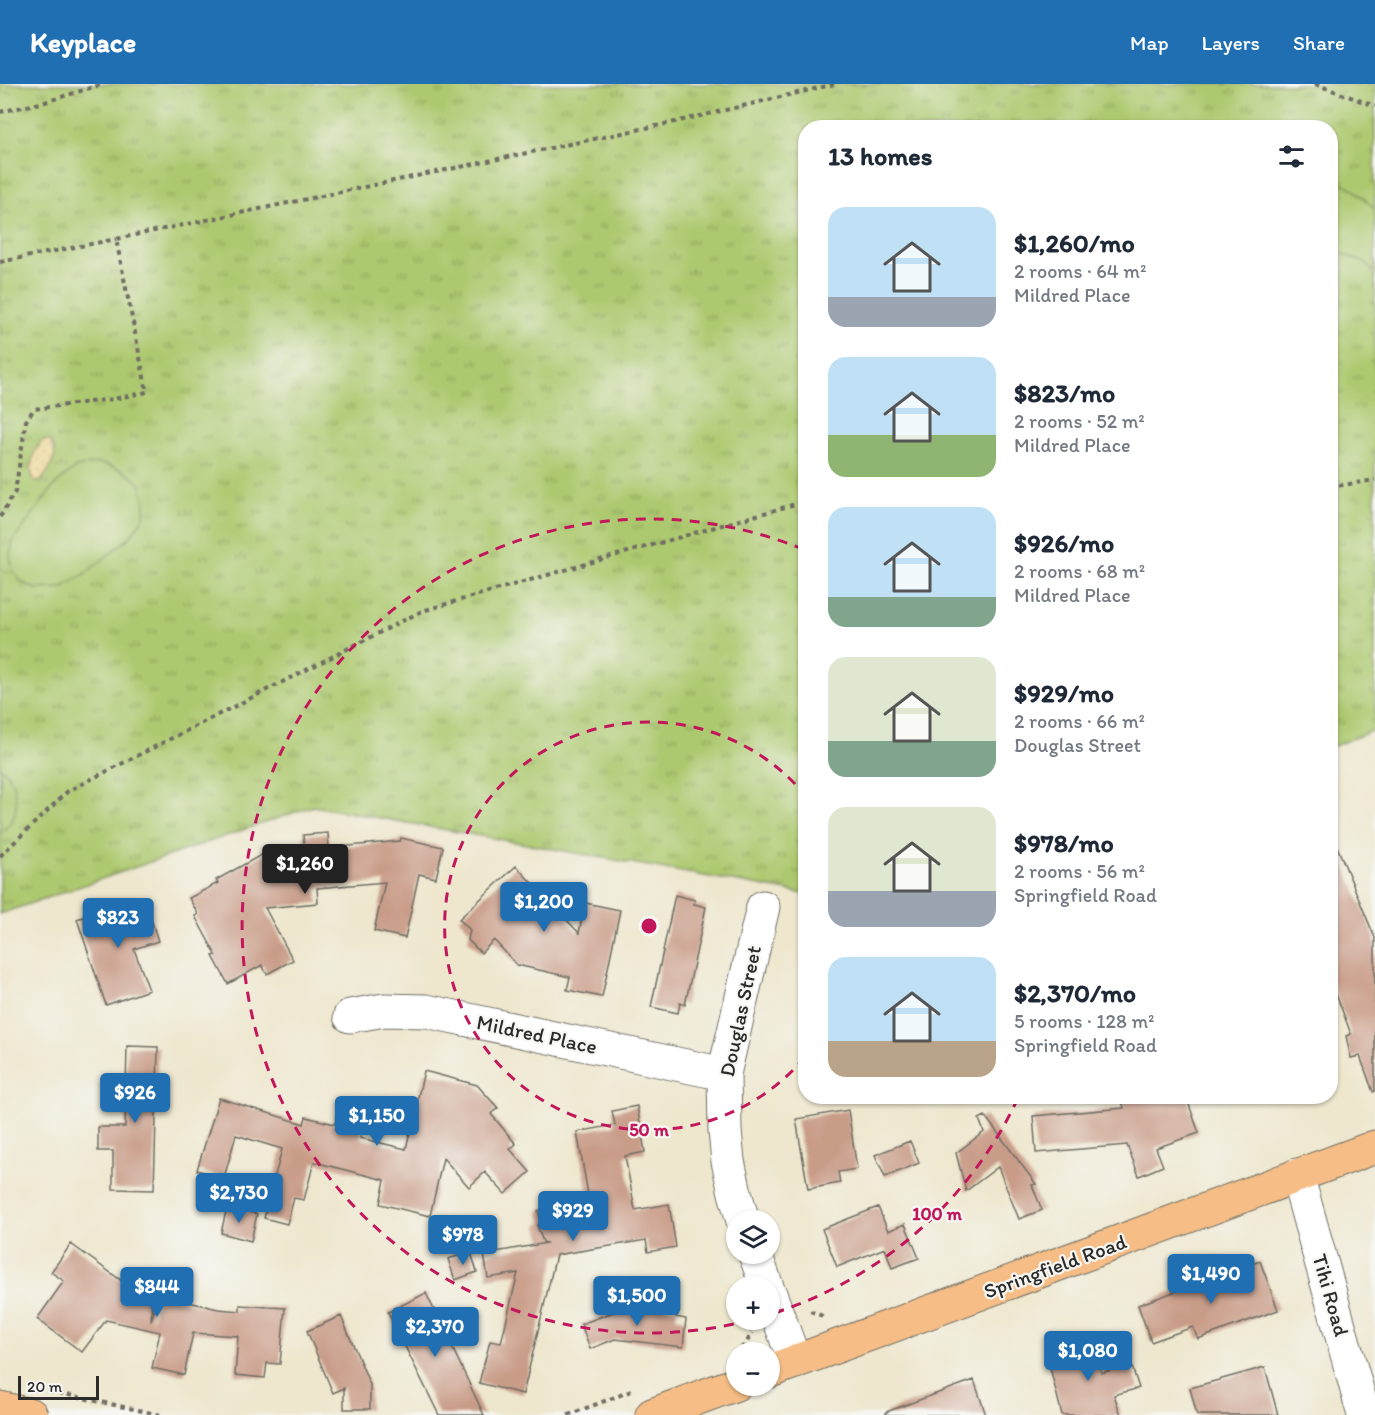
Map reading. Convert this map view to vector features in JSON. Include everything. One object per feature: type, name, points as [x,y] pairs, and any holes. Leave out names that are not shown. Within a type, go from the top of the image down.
[{"type":"main road","name":"Springfield Road","points":[[782,1367],[1375,1147]]},
{"type":"main road","points":[[652,1415],[726,1388]]},
{"type":"street","name":"Douglas Street","points":[[740,1210],[728,1161],[724,1074],[763,907]]},
{"type":"street","name":"Mildred Place","points":[[350,1016],[384,1010],[426,1011],[724,1074]]},
{"type":"street","name":"Tihi Road","points":[[1297,1176],[1364,1415]]},
{"type":"street","points":[[776,1330],[782,1367]]},
{"type":"path","points":[[0,112],[45,102],[103,84]]},
{"type":"path","points":[[0,262],[675,122],[836,84]]},
{"type":"path","points":[[1315,84],[1375,106]]},
{"type":"path","points":[[0,517],[15,492],[26,421],[34,409],[113,399],[147,392],[116,239]]},
{"type":"path","points":[[1338,486],[1375,480]]},
{"type":"path","points":[[0,856],[68,791],[422,611],[798,503]]},
{"type":"path","points":[[18,1408],[160,1415]]},
{"type":"green space","points":[[0,84],[1375,84],[1375,730],[1338,744],[1338,120],[798,120],[798,893],[313,806],[0,914]]},
{"type":"green space","points":[[1338,182],[1349,187],[1375,208],[1375,272],[1363,262],[1338,252]]},
{"type":"green space","points":[[100,463],[122,470],[140,483],[145,501],[144,517],[129,538],[85,574],[61,588],[36,589],[20,581],[12,568],[10,555],[13,541],[53,487],[76,467]]},
{"type":"green space","points":[[0,768],[10,778],[16,801],[11,822],[0,833]]},
{"type":"sand","points":[[43,440],[49,440],[53,445],[55,456],[41,481],[36,482],[31,472],[32,461],[36,449]]},
{"type":"building","points":[[328,833],[329,848],[400,841],[401,838],[443,847],[436,878],[419,874],[405,938],[374,931],[385,882],[317,888],[318,903],[265,908],[293,960],[267,974],[262,965],[228,984],[213,956],[216,955],[195,916],[198,914],[189,898],[218,883],[216,880],[261,855],[305,851],[303,835]]},
{"type":"building","points":[[1338,849],[1375,938],[1375,1091],[1373,1092],[1360,1056],[1351,1058],[1346,1036],[1351,1034],[1338,999]]},
{"type":"building","points":[[516,866],[579,933],[585,903],[620,910],[602,997],[567,990],[570,977],[517,965],[494,940],[481,953],[468,940],[470,930],[459,919]]},
{"type":"building","points":[[675,895],[695,900],[694,904],[706,907],[685,1005],[680,1003],[678,1013],[651,1007]]},
{"type":"building","points":[[130,900],[135,914],[148,909],[158,941],[134,949],[149,990],[106,1005],[77,919]]},
{"type":"building","points":[[127,1046],[158,1047],[154,1190],[113,1189],[113,1151],[98,1151],[98,1127],[125,1127]]},
{"type":"building","points":[[424,1071],[477,1085],[498,1108],[491,1114],[516,1144],[510,1149],[530,1172],[505,1194],[485,1172],[469,1187],[443,1158],[430,1216],[380,1204],[385,1180],[314,1162],[304,1200],[294,1198],[287,1224],[264,1218],[282,1149],[236,1135],[224,1178],[197,1170],[219,1098],[304,1124],[306,1117],[335,1124],[338,1110],[366,1117],[360,1138],[406,1149]]},
{"type":"building","points":[[1123,1104],[1189,1104],[1199,1133],[1156,1148],[1163,1166],[1139,1176],[1127,1145],[1036,1153],[1033,1116],[1124,1108]]},
{"type":"building","points":[[637,1106],[645,1152],[625,1156],[635,1210],[669,1204],[676,1247],[648,1252],[646,1240],[556,1255],[523,1394],[479,1383],[490,1341],[501,1343],[518,1273],[488,1278],[484,1254],[547,1243],[543,1242],[537,1225],[542,1223],[538,1211],[588,1194],[577,1132],[615,1125],[612,1111]]},
{"type":"building","points":[[848,1110],[857,1169],[838,1172],[840,1183],[808,1189],[796,1119]]},
{"type":"building","points":[[985,1116],[1036,1184],[1032,1185],[1042,1210],[1019,1219],[998,1167],[966,1191],[956,1153],[984,1132],[979,1119]]},
{"type":"building","points":[[910,1141],[919,1163],[885,1177],[875,1155]]},
{"type":"building","points":[[227,1207],[257,1214],[251,1241],[221,1233]]},
{"type":"building","points":[[878,1207],[888,1231],[905,1224],[919,1258],[892,1268],[885,1248],[837,1267],[822,1229]]},
{"type":"building","points":[[71,1244],[133,1289],[152,1294],[151,1321],[159,1295],[218,1309],[240,1311],[240,1305],[285,1308],[280,1364],[267,1363],[265,1378],[235,1375],[238,1336],[193,1333],[184,1375],[152,1368],[160,1332],[106,1320],[82,1352],[37,1319],[64,1281],[51,1272]]},
{"type":"building","points":[[471,1252],[477,1272],[455,1280],[448,1259]]},
{"type":"building","points":[[1260,1261],[1278,1310],[1198,1339],[1193,1327],[1151,1342],[1138,1305]]},
{"type":"building","points":[[426,1293],[484,1415],[439,1415],[388,1312]]},
{"type":"building","points":[[635,1304],[677,1309],[676,1317],[686,1319],[683,1347],[615,1339],[590,1349],[581,1324]]},
{"type":"building","points":[[341,1316],[370,1385],[370,1409],[344,1409],[344,1388],[333,1393],[307,1331]]},
{"type":"building","points":[[1082,1343],[1095,1349],[1101,1373],[1131,1364],[1139,1388],[1114,1395],[1121,1415],[1062,1415],[1046,1352]]},
{"type":"building","points":[[1265,1367],[1278,1415],[1197,1415],[1190,1388]]},
{"type":"building","points":[[974,1380],[986,1415],[886,1415],[886,1412]]}]
